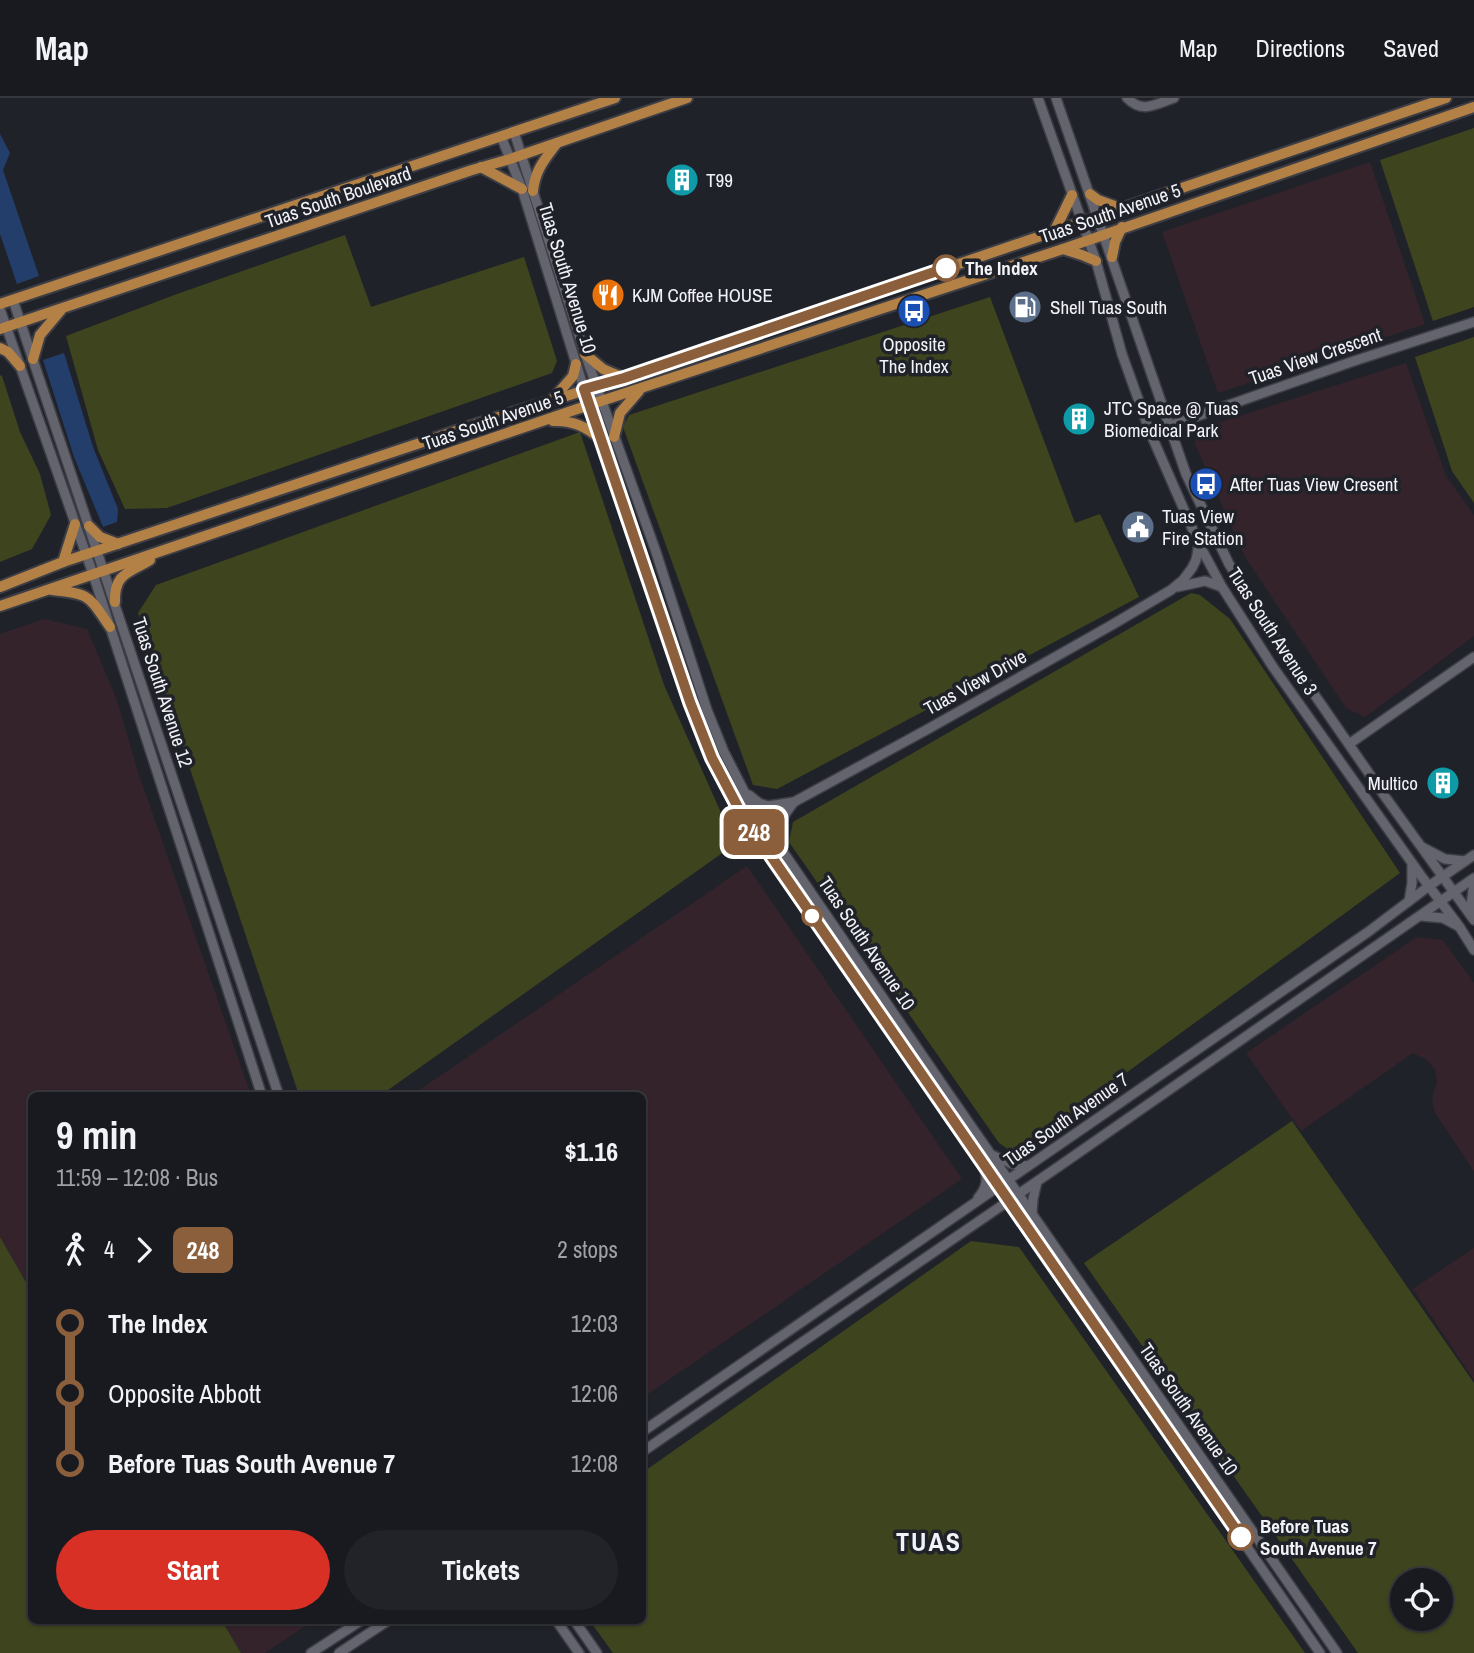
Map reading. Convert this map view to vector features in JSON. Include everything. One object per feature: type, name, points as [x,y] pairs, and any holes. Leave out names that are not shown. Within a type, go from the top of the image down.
[{"type":"main road","points":[[0,306],[615,98]]},
{"type":"main road","name":"Tuas South Boulevard","points":[[3,328],[687,98]]},
{"type":"main road","name":"Tuas South Avenue 5","points":[[0,587],[64,562],[624,378],[1446,98]]},
{"type":"main road","name":"Tuas South Avenue 5","points":[[0,606],[589,405],[1063,249],[1474,107]]},
{"type":"main road","points":[[481,167],[527,190],[557,143]]},
{"type":"main road","points":[[1090,194],[1098,201],[1120,208]]},
{"type":"main road","points":[[1054,232],[1072,195]]},
{"type":"main road","points":[[1112,257],[1122,227]]},
{"type":"main road","points":[[1063,249],[1096,261]]},
{"type":"main road","points":[[33,359],[40,335],[63,308]]},
{"type":"main road","points":[[0,348],[8,352],[19,366]]},
{"type":"main road","points":[[585,355],[603,369],[624,378]]},
{"type":"main road","points":[[552,400],[573,376],[576,364]]},
{"type":"main road","points":[[614,437],[621,412],[641,389]]},
{"type":"main road","points":[[544,421],[579,424],[601,439]]},
{"type":"main road","points":[[64,562],[75,524]]},
{"type":"main road","points":[[89,526],[100,537],[118,544]]},
{"type":"main road","points":[[115,602],[114,590],[120,579],[167,549]]},
{"type":"main road","points":[[48,589],[79,592],[87,596],[110,627]]},
{"type":"street","name":"Tuas South Avenue 3","points":[[1038,98],[1096,261],[1122,354],[1150,432],[1199,544],[1222,587],[1273,667],[1474,950]]},
{"type":"street","name":"Tuas South Avenue 3","points":[[1056,98],[1191,488],[1237,578],[1276,639],[1420,847],[1474,918]]},
{"type":"street","points":[[1127,98],[1144,108],[1174,98]]},
{"type":"street","name":"Tuas South Avenue 10","points":[[513,132],[589,405],[690,702],[712,758],[740,811],[1321,1653]]},
{"type":"street","name":"Tuas South Avenue 10","points":[[501,136],[527,190],[655,549],[707,710],[724,752],[751,805],[1337,1653]]},
{"type":"street","name":"Tuas South Avenue 12","points":[[13,300],[278,1092]]},
{"type":"street","name":"Tuas South Avenue 12","points":[[0,306],[3,328],[93,574],[261,1092]]},
{"type":"street","name":"Tuas View Crescent","points":[[1168,426],[1474,322]]},
{"type":"street","points":[[1179,501],[1189,495],[1191,488]]},
{"type":"street","name":"Tuas View Drive","points":[[1171,590],[1192,568],[1199,544]]},
{"type":"street","name":"Tuas View Drive","points":[[745,793],[768,806],[794,802],[1171,590],[1185,584],[1205,581],[1222,587]]},
{"type":"street","points":[[1349,744],[1474,657]]},
{"type":"street","points":[[778,844],[780,821],[794,802]]},
{"type":"street","points":[[1420,847],[1445,859],[1470,858]]},
{"type":"street","name":"Tuas South Avenue 7","points":[[646,1429],[1368,932],[1470,858]]},
{"type":"street","points":[[1409,901],[1412,883],[1411,860]]},
{"type":"street","name":"Tuas South Avenue 7","points":[[646,1449],[1474,878]]},
{"type":"street","points":[[1474,883],[1471,905],[1474,918]]},
{"type":"street","points":[[1420,916],[1443,918],[1459,926]]},
{"type":"street","points":[[991,1154],[1012,1164],[1028,1166]]},
{"type":"street","points":[[972,1204],[985,1191],[983,1162]]},
{"type":"street","points":[[1031,1213],[1037,1182]]},
{"type":"street","points":[[994,1211],[1020,1217]]},
{"type":"street","points":[[312,1653],[356,1624]]},
{"type":"street","points":[[339,1653],[383,1624]]},
{"type":"street","points":[[559,1624],[579,1653]]},
{"type":"street","points":[[577,1624],[597,1653]]},
{"type":"shaded area","points":[[1370,162],[1425,324],[1218,393],[1162,232]]},
{"type":"shaded area","points":[[1406,363],[1446,476],[1474,515],[1474,636],[1365,717],[1346,708],[1245,557],[1194,442],[1208,426]]},
{"type":"shaded area","points":[[44,619],[87,629],[117,700],[138,772],[250,1092],[28,1092],[28,1286],[0,1237],[0,634]]},
{"type":"shaded area","points":[[747,866],[962,1179],[646,1395],[646,1092],[416,1092]]},
{"type":"shaded area","points":[[1417,937],[1443,940],[1474,983],[1474,1171],[1435,1113],[1432,1099],[1437,1081],[1435,1069],[1427,1060],[1413,1053],[1301,1131],[1246,1053]]},
{"type":"shaded area","points":[[1474,1248],[1474,1380],[1413,1289]]},
{"type":"shaded area","points":[[224,1624],[308,1624],[265,1653],[241,1653]]},
{"type":"green space","points":[[1474,128],[1474,307],[1433,321],[1380,160]]},
{"type":"green space","points":[[345,235],[371,307],[524,257],[557,361],[552,373],[167,508],[125,509],[98,450],[66,336]]},
{"type":"green space","points":[[990,297],[1075,523],[1100,514],[1139,597],[777,789],[753,785],[623,427],[629,415]]},
{"type":"green space","points":[[1474,337],[1474,503],[1452,471],[1415,357]]},
{"type":"green space","points":[[0,375],[20,432],[40,474],[51,515],[32,549],[0,562]]},
{"type":"green space","points":[[580,432],[664,685],[735,844],[385,1092],[298,1092],[138,613],[156,585]]},
{"type":"green space","points":[[1191,593],[1200,595],[1230,619],[1400,873],[1015,1154],[999,1143],[789,842],[793,822]]},
{"type":"green space","points":[[1292,1121],[1474,1383],[1474,1653],[1358,1653],[1084,1263]]},
{"type":"green space","points":[[0,1237],[28,1286],[28,1624],[224,1624],[241,1653],[0,1653]]},
{"type":"green space","points":[[971,1241],[1019,1247],[1305,1653],[613,1653],[592,1624],[646,1624],[646,1470]]},
{"type":"water","points":[[0,134],[10,153],[3,170],[39,276],[17,284],[0,234]]},
{"type":"water","points":[[64,353],[93,447],[118,509],[117,522],[103,527],[74,457],[43,360]]},
{"type":"bus line","name":"248","points":[[946,268],[624,378],[584,389],[690,702],[712,758],[740,811],[1241,1537]]},
{"type":"place","name":"T99","points":[[682,180]]},
{"type":"place","name":"The Index","points":[[946,268]]},
{"type":"place","name":"KJM Coffee HOUSE","points":[[608,295]]},
{"type":"place","name":"Shell Tuas South","points":[[1025,307]]},
{"type":"place","name":"Opposite The Index","points":[[914,311]]},
{"type":"place","name":"JTC Space @ Tuas Biomedical Park","points":[[1079,419]]},
{"type":"place","name":"After Tuas View Cresent","points":[[1206,484]]},
{"type":"place","name":"Tuas View Fire Station","points":[[1138,527]]},
{"type":"place","name":"Multico","points":[[1443,783]]},
{"type":"place","name":"Before Tuas South Avenue 7","points":[[1241,1537]]},
{"type":"district","name":"TUAS","points":[[929,1542]]}]
